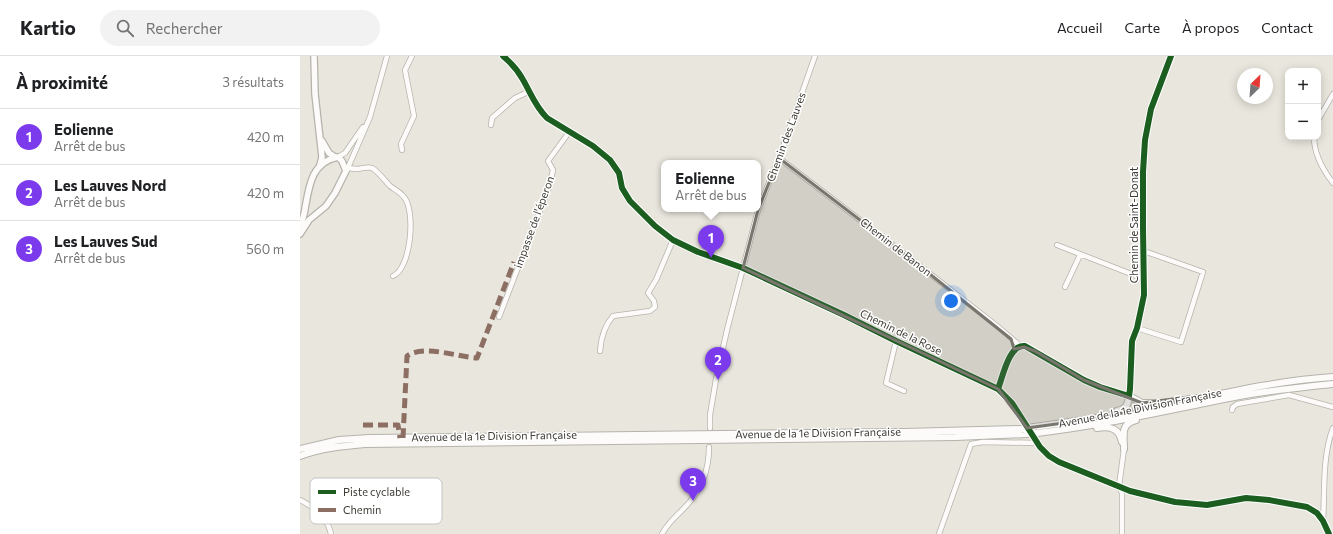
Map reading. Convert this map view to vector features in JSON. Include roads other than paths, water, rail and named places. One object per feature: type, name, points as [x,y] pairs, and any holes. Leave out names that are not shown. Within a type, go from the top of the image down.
[{"type":"highway","name":"Avenue de la 1e Division Française","points":[[300,456],[315,451],[366,444],[963,437],[1023,430],[1033,426],[1093,419],[1192,400],[1219,393],[1289,381],[1333,377]]},
{"type":"highway","name":"Avenue de la 1e Division Française","points":[[300,449],[339,440],[369,438],[904,432],[1010,429],[1037,433],[1098,424],[1235,397],[1292,388],[1333,384]]},
{"type":"highway","points":[[1033,426],[1122,410],[1127,405],[1129,396],[1137,402],[1147,404],[1219,393]]},
{"type":"highway","points":[[1124,449],[1124,427],[1131,421],[1235,397]]},
{"type":"highway","points":[[1054,431],[1110,427],[1116,430],[1120,435],[1124,449]]},
{"type":"main road","points":[[314,56],[315,94],[322,157],[320,165]]},
{"type":"main road","points":[[300,234],[309,220],[326,206],[335,193],[347,170],[342,161],[326,149],[320,137]]},
{"type":"main road","points":[[300,231],[308,188],[315,172],[320,165],[336,157]]},
{"type":"main road","points":[[305,210],[308,215],[315,215]]},
{"type":"street","points":[[387,56],[370,117],[347,170],[369,167],[404,197],[410,209],[409,243],[407,255],[398,274],[392,276]]},
{"type":"street","points":[[402,150],[401,144],[414,116],[405,70],[412,56]]},
{"type":"street","name":"Chemin de la Rose","points":[[503,56],[517,70],[536,105],[547,118],[592,146],[610,160],[619,173],[622,188],[630,201],[655,226],[673,240],[698,252],[743,268],[998,389],[1012,403],[1037,443],[1049,456],[1130,491],[1175,502],[1203,505],[1246,498],[1307,507],[1313,510],[1323,521],[1329,534]]},
{"type":"street","name":"Chemin des Lauves","points":[[761,202],[815,56]]},
{"type":"street","name":"Chemin de Saint-Donat","points":[[1129,396],[1132,341],[1137,328],[1144,295],[1143,187],[1146,140],[1152,109],[1171,56]]},
{"type":"street","points":[[491,125],[492,118],[515,98],[528,92]]},
{"type":"street","points":[[1321,115],[1333,94]]},
{"type":"street","points":[[336,157],[344,153],[351,146],[370,117]]},
{"type":"street","name":"impasse de l'éperon","points":[[499,317],[548,187],[553,170],[548,161],[570,132]]},
{"type":"street","points":[[1315,140],[1317,154],[1327,175],[1333,183]]},
{"type":"street","name":"Chemin de Banon","points":[[778,158],[997,326],[1017,343],[1017,348]]},
{"type":"street","name":"Chemin des Lauves","points":[[710,428],[710,414],[716,379],[757,212]]},
{"type":"street","points":[[600,351],[600,344],[605,328],[608,321],[613,316],[650,311],[655,307],[654,301],[648,293],[656,280],[673,240]]},
{"type":"street","points":[[1057,245],[1144,279]]},
{"type":"street","points":[[1137,328],[1181,342],[1203,272],[1144,251]]},
{"type":"street","points":[[1065,287],[1080,255]]},
{"type":"street","points":[[896,341],[886,383],[904,390]]},
{"type":"street","points":[[998,389],[1006,367],[1017,348],[1025,346],[1084,380],[1100,387],[1129,396]]},
{"type":"street","points":[[1232,410],[1237,404],[1289,395],[1333,407]]},
{"type":"street","points":[[1323,521],[1327,455],[1329,438],[1333,428]]},
{"type":"street","points":[[938,534],[971,444],[983,442],[1037,443]]},
{"type":"street","points":[[662,534],[667,525],[687,506],[703,483],[709,448]]},
{"type":"street","points":[[1122,534],[1122,493],[1119,486],[1124,449]]},
{"type":"street","points":[[300,500],[310,507]]},
{"type":"street","points":[[328,524],[331,534]]},
{"type":"place","name":"Eolienne","points":[[711,258]]},
{"type":"place","name":"Les Lauves Nord","points":[[718,380]]},
{"type":"place","name":"Les Lauves Sud","points":[[693,501]]}]
